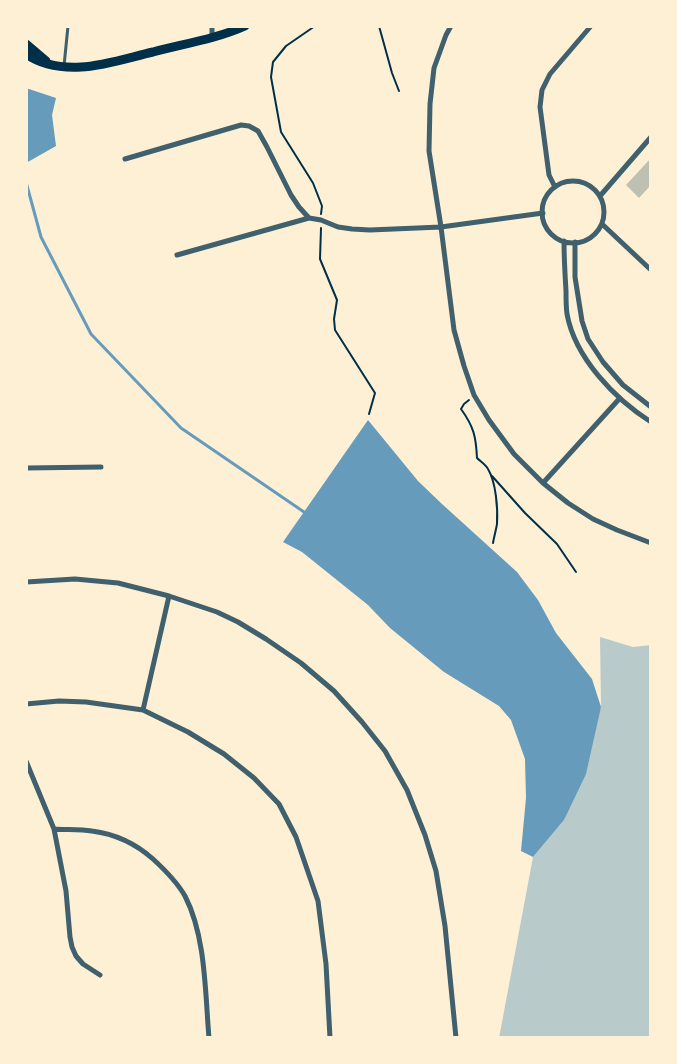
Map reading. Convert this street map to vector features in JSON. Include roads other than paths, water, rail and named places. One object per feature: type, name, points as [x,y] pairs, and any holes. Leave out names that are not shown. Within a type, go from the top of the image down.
[{"type":"main road","points":[[26,54],[52,66],[81,67],[113,62],[232,32],[245,26]]},
{"type":"main road","points":[[26,44],[52,66]]},
{"type":"street","points":[[212,26],[212,37]]},
{"type":"street","points":[[451,26],[434,68],[430,104],[429,151],[454,330],[474,395],[489,420],[514,454],[544,483],[568,503],[593,519],[651,543]]},
{"type":"street","points":[[555,187],[549,175],[540,107],[542,90],[550,74],[591,26]]},
{"type":"street","points":[[124,159],[241,125],[249,126],[258,131],[291,195],[309,218]]},
{"type":"street","points":[[600,196],[651,137]]},
{"type":"street","points":[[579,181],[591,186],[600,196],[604,215],[602,224],[595,234],[586,240],[564,241],[550,232],[545,224],[542,213],[543,205],[547,195],[555,187],[566,182],[579,181]]},
{"type":"street","points":[[178,255],[309,218],[321,220],[338,227],[370,230],[441,227],[542,213]]},
{"type":"street","points":[[602,224],[651,270]]},
{"type":"street","points":[[564,241],[567,314],[579,347],[593,370],[620,398],[651,422]]},
{"type":"street","points":[[575,242],[575,277],[582,321],[588,339],[603,362],[623,385],[651,408]]},
{"type":"street","points":[[544,483],[620,398]]},
{"type":"street","points":[[26,468],[101,467]]},
{"type":"street","points":[[26,582],[75,579],[118,583],[169,596],[217,612],[266,638],[334,690],[385,751],[407,790],[425,835],[436,871],[445,926],[456,1038]]},
{"type":"street","points":[[143,710],[169,596]]},
{"type":"street","points":[[26,704],[59,701],[86,702],[143,710],[188,732],[224,754],[254,778],[279,804],[296,838],[318,901],[326,964],[330,1038]]},
{"type":"street","points":[[26,761],[54,829],[66,891],[72,947],[76,956],[83,964],[100,975]]},
{"type":"street","points":[[54,829],[91,830],[127,841],[168,872],[184,896],[197,926],[202,957],[209,1038]]},
{"type":"lane","points":[[64,66],[68,26]]},
{"type":"water","points":[[26,88],[56,98],[52,115],[56,146],[26,163]]},
{"type":"water","points":[[368,420],[418,481],[517,572],[538,600],[556,633],[592,679],[601,707],[586,774],[564,820],[533,857],[521,851],[526,798],[525,759],[511,720],[499,706],[444,672],[390,628],[368,605],[302,552],[283,542]]},
{"type":"waterway","points":[[26,182],[41,237],[91,334],[181,428],[304,512]]}]
